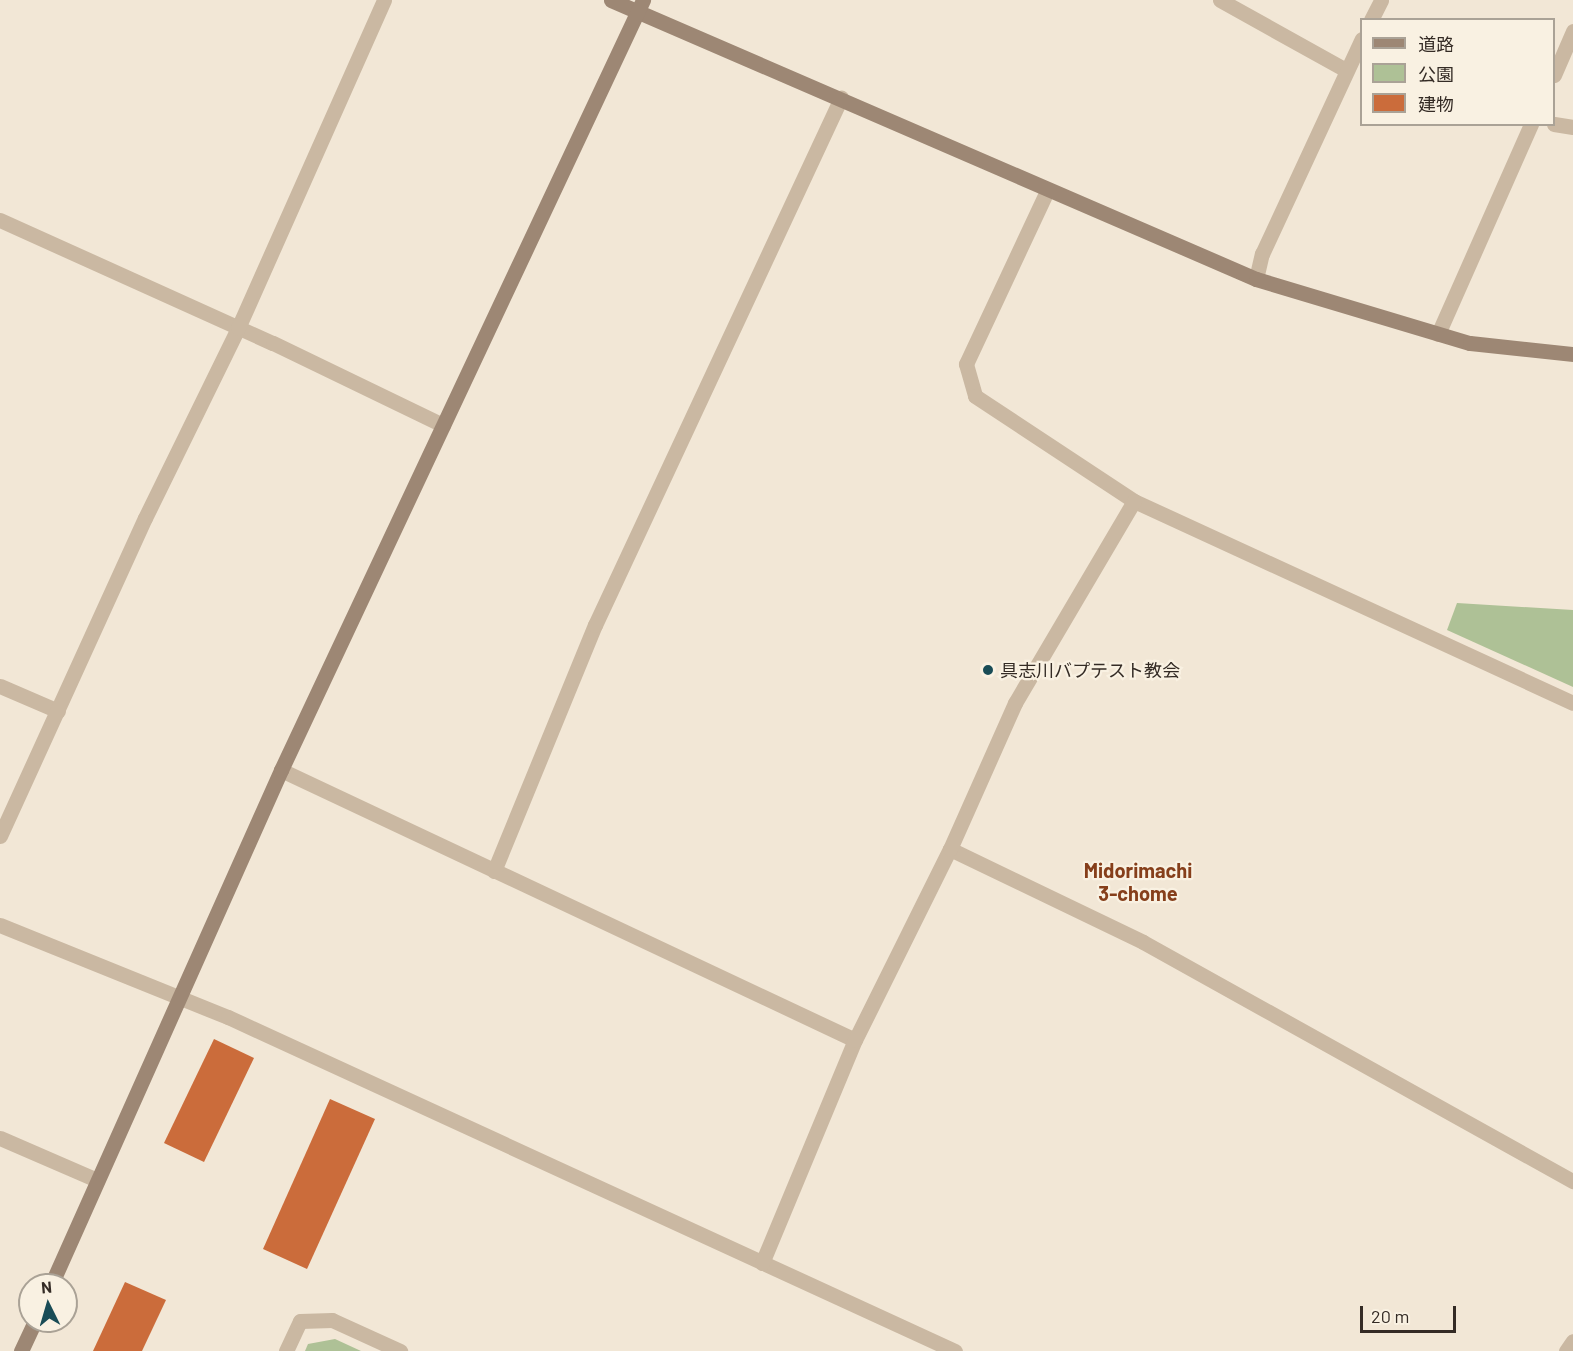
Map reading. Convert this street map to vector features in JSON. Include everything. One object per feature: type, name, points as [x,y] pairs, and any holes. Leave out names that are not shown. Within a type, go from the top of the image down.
[{"type":"street","points":[[0,836],[145,518],[238,328],[384,0]]},
{"type":"street","points":[[611,0],[641,6],[1047,191],[1256,279],[1470,343],[1573,354]]},
{"type":"street","points":[[1220,0],[1346,70]]},
{"type":"street","points":[[1372,18],[1381,0]]},
{"type":"street","points":[[56,1273],[178,996],[281,770],[641,6]]},
{"type":"street","points":[[1555,73],[1573,31]]},
{"type":"street","points":[[1256,279],[1262,254],[1360,43]]},
{"type":"street","points":[[494,871],[595,625],[841,98]]},
{"type":"street","points":[[1555,124],[1573,127]]},
{"type":"street","points":[[1438,334],[1530,126]]},
{"type":"street","points":[[1047,191],[966,364],[975,396],[1134,501],[1364,610],[1573,703]]},
{"type":"street","points":[[0,220],[238,328],[443,425]]},
{"type":"street","points":[[762,1263],[855,1040],[950,849],[1015,703],[1134,501]]},
{"type":"street","points":[[0,686],[58,711]]},
{"type":"street","points":[[281,770],[855,1040]]},
{"type":"street","points":[[950,849],[1143,942],[1573,1181]]},
{"type":"street","points":[[0,925],[178,996],[955,1351]]},
{"type":"street","points":[[0,1138],[97,1180]]},
{"type":"street","points":[[286,1351],[300,1322],[332,1320],[400,1351]]},
{"type":"street","points":[[21,1351],[29,1333]]},
{"type":"street","points":[[1566,1351],[1573,1341]]},
{"type":"green space","points":[[1457,603],[1573,610],[1573,687],[1447,630]]},
{"type":"green space","points":[[335,1339],[361,1351],[305,1351],[308,1344]]},
{"type":"building","points":[[214,1039],[254,1058],[204,1162],[164,1143]]},
{"type":"building","points":[[330,1099],[375,1119],[307,1269],[263,1249]]},
{"type":"building","points":[[125,1282],[166,1300],[142,1351],[93,1351]]},
{"type":"place","name":"具志川バプテスト教会","points":[[988,670]]},
{"type":"district","name":"Midorimachi 3-chome","points":[[1138,882]]}]
